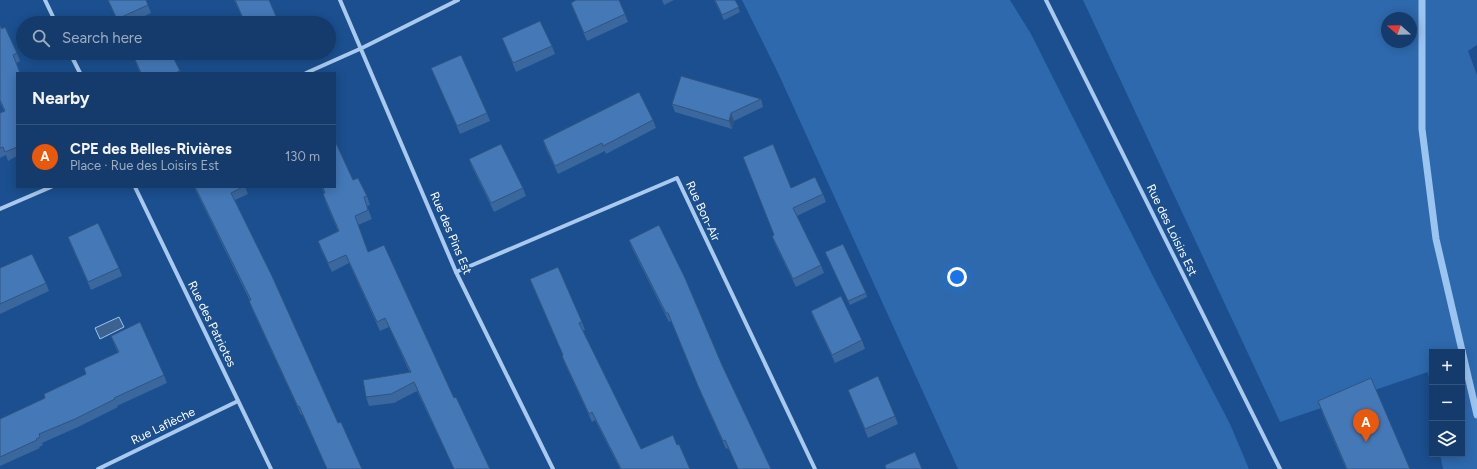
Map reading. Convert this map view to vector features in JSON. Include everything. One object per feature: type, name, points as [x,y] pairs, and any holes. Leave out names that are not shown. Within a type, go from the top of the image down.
[{"type":"street","points":[[45,0],[53,16]]},
{"type":"street","name":"Rue des Pins Est","points":[[340,0],[362,48],[456,272],[552,469]]},
{"type":"street","points":[[336,60],[458,0]]},
{"type":"street","name":"Rue des Loisirs Est","points":[[1046,0],[1280,469]]},
{"type":"street","points":[[74,60],[80,72]]},
{"type":"street","points":[[308,72],[335,60]]},
{"type":"street","name":"Rue Bon-Air","points":[[456,272],[677,178],[815,469]]},
{"type":"street","points":[[0,209],[49,188]]},
{"type":"street","name":"Rue des Patriotes","points":[[135,188],[271,469]]},
{"type":"street","name":"Rue Laflèche","points":[[98,469],[238,401]]},
{"type":"shaded area","points":[[742,0],[1010,0],[1031,34],[1157,284],[1230,424],[1249,469],[958,469],[779,75]]},
{"type":"shaded area","points":[[1083,0],[1477,0],[1477,45],[1468,51],[1477,75],[1477,469],[1443,469],[1441,457],[1465,457],[1465,349],[1429,349],[1429,379],[1428,372],[1280,422]]},
{"type":"shaded area","points":[[119,317],[124,327],[100,339],[95,328]]},
{"type":"building","points":[[108,0],[146,0],[148,5],[124,16],[116,16]]},
{"type":"building","points":[[235,0],[269,0],[276,16],[242,16]]},
{"type":"building","points":[[576,0],[619,0],[625,14],[584,33],[571,3]]},
{"type":"building","points":[[715,0],[735,0],[739,7],[722,15]]},
{"type":"building","points":[[540,21],[552,46],[513,63],[502,38]]},
{"type":"building","points":[[0,26],[2,29],[5,27],[16,51],[16,54],[13,55],[20,72],[16,72],[16,147],[5,152],[3,147],[0,148],[0,113],[5,111],[0,100]]},
{"type":"building","points":[[461,55],[487,113],[457,126],[431,68]]},
{"type":"building","points":[[135,60],[174,60],[180,71],[178,72],[141,72]]},
{"type":"building","points":[[681,76],[761,99],[731,113],[729,121],[672,104]]},
{"type":"building","points":[[639,92],[653,120],[603,146],[602,143],[555,166],[543,140]]},
{"type":"building","points":[[336,143],[353,180],[358,178],[367,196],[364,197],[368,210],[355,216],[368,252],[384,245],[454,398],[456,397],[490,469],[454,469],[414,382],[391,394],[366,397],[363,380],[411,372],[385,318],[377,322],[346,255],[328,263],[318,241],[339,231],[323,194],[325,193],[323,188],[336,188]]},
{"type":"building","points":[[501,144],[523,188],[491,203],[469,159]]},
{"type":"building","points":[[773,144],[791,188],[815,177],[823,194],[793,208],[821,265],[793,279],[772,236],[774,235],[743,157]]},
{"type":"building","points":[[195,188],[241,188],[231,193],[272,276],[338,423],[341,422],[362,469],[327,469],[249,301],[251,300]]},
{"type":"building","points":[[98,223],[119,268],[88,282],[68,237]]},
{"type":"building","points":[[659,225],[685,278],[722,365],[771,469],[738,469],[725,440],[723,441],[698,386],[668,313],[666,313],[629,240]]},
{"type":"building","points":[[843,244],[866,293],[848,301],[825,252]]},
{"type":"building","points":[[32,254],[46,283],[0,304],[0,268]]},
{"type":"building","points":[[558,267],[582,322],[579,323],[641,449],[673,435],[677,445],[679,444],[690,469],[621,469],[592,412],[589,414],[562,356],[563,355],[530,279]]},
{"type":"building","points":[[841,296],[862,340],[832,355],[811,311]]},
{"type":"building","points":[[140,322],[164,375],[114,398],[115,399],[75,419],[39,434],[40,437],[36,439],[37,440],[0,457],[0,419],[45,398],[44,394],[86,374],[84,368],[119,352],[111,336]]},
{"type":"building","points":[[878,376],[895,416],[865,429],[848,390]]},
{"type":"building","points":[[1371,378],[1410,469],[1347,469],[1318,401]]},
{"type":"building","points":[[915,452],[922,469],[886,469],[885,465]]},
{"type":"waterway","points":[[1422,0],[1422,129],[1436,239],[1477,415]]},
{"type":"place","name":"CPE des Belles-Rivières","points":[[1366,442]]}]
